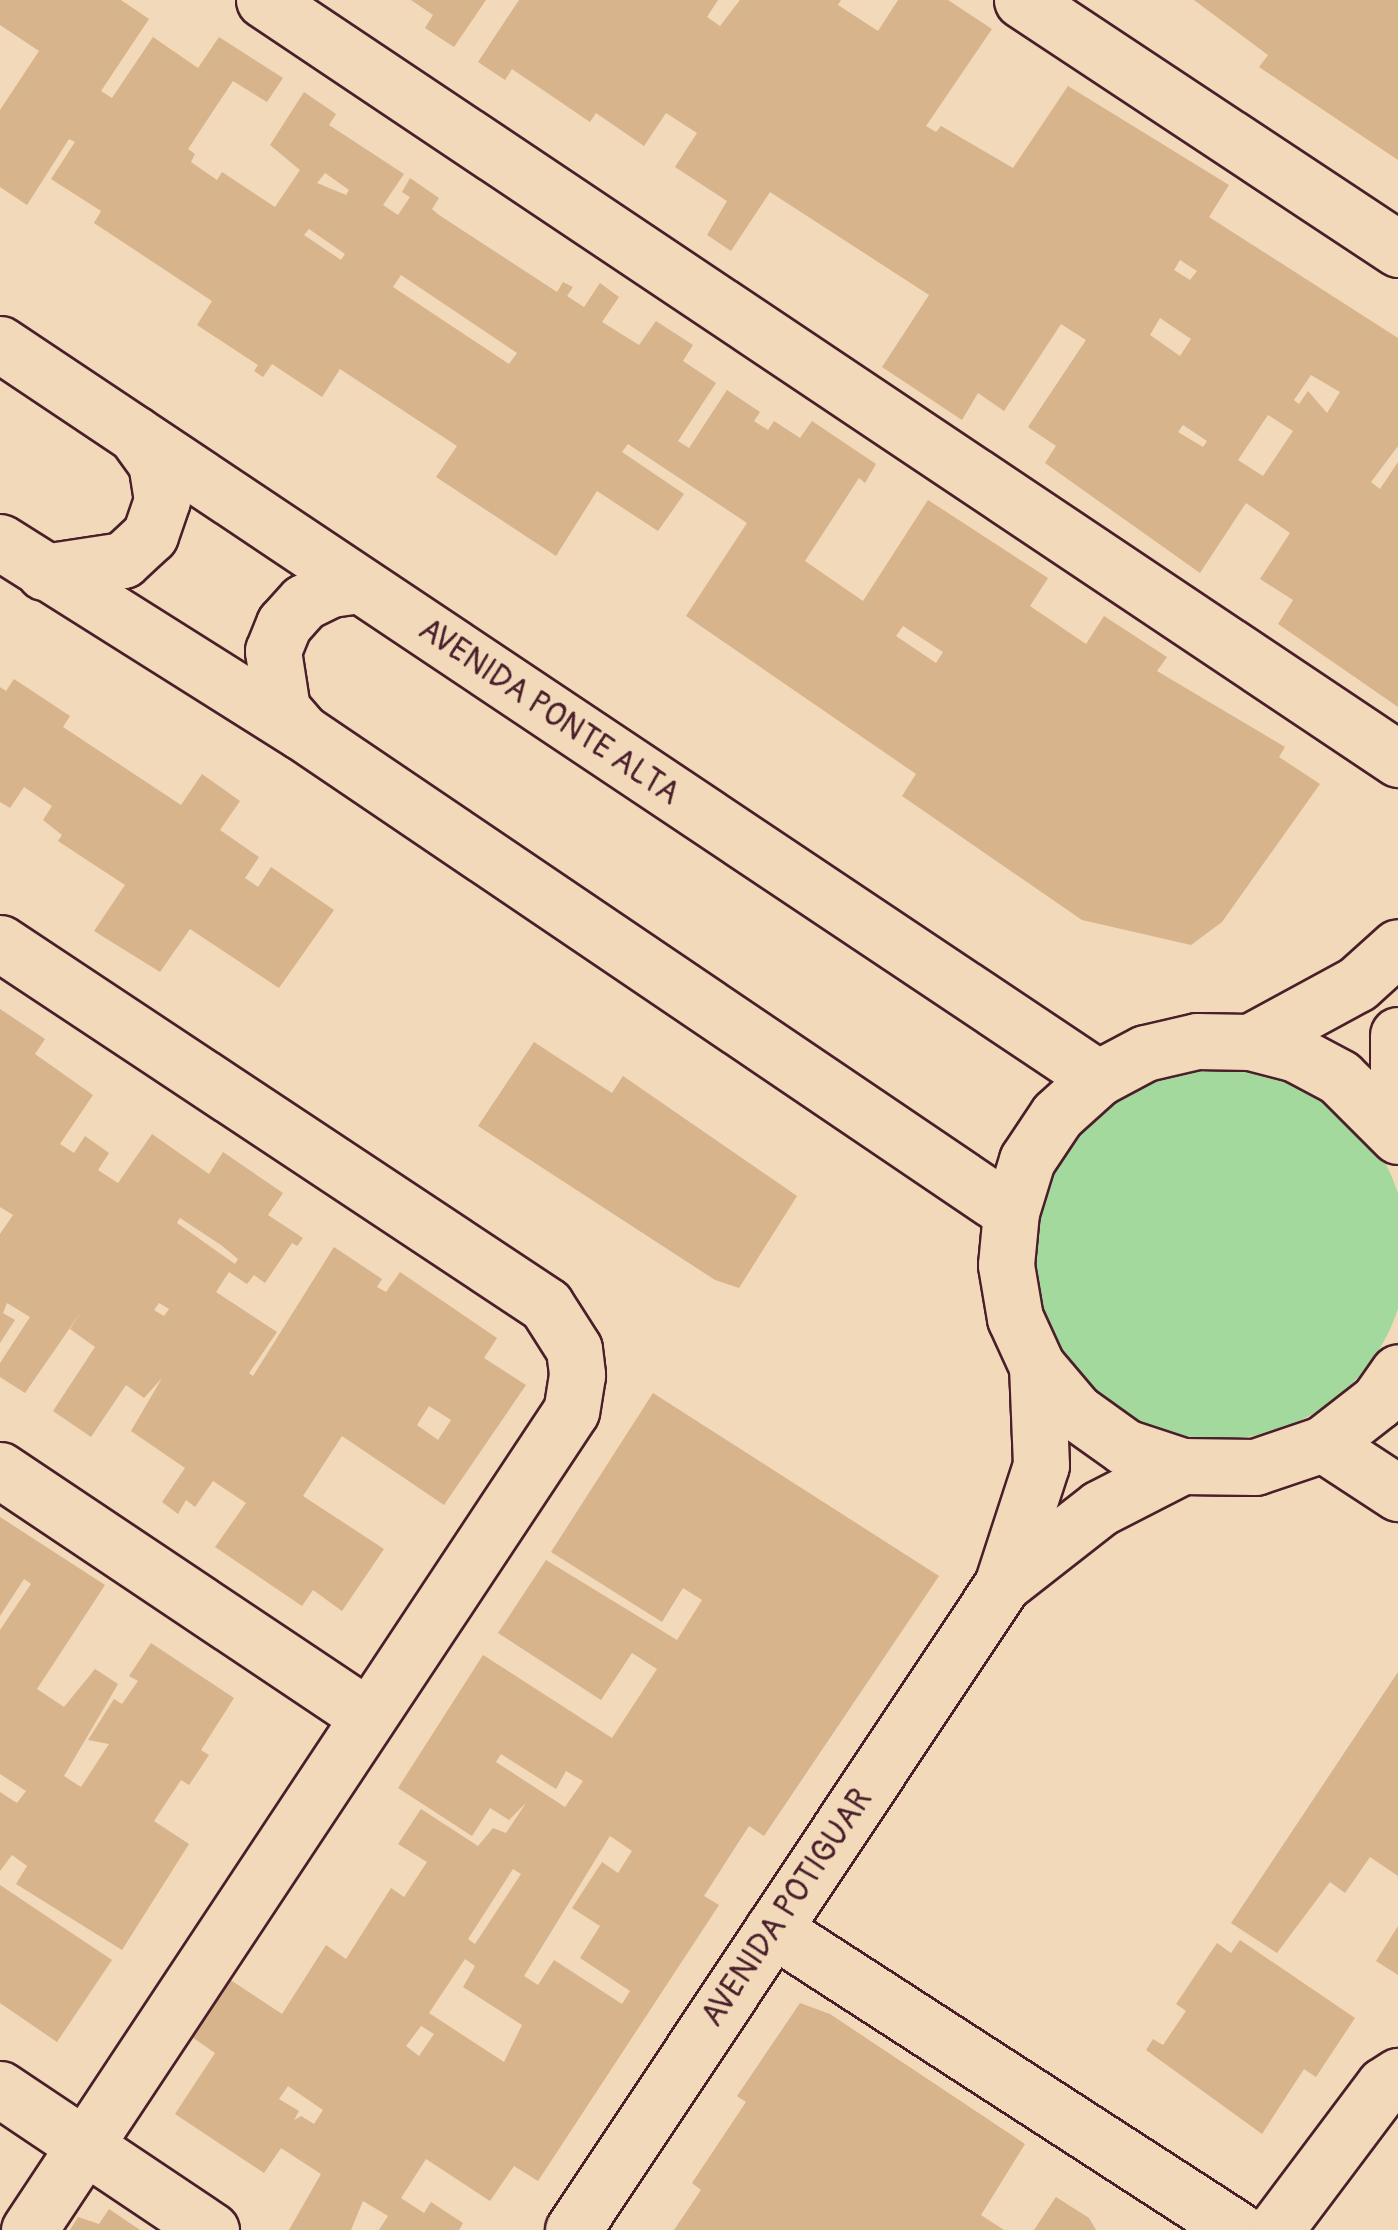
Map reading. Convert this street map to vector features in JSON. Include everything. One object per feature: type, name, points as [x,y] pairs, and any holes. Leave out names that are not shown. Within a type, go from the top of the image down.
[{"type":"street","points":[[264,0],[1398,759]]},
{"type":"street","points":[[1022,0],[1398,249]]},
{"type":"street","name":"AVENIDA PONTE ALTA","points":[[0,344],[1098,1078]]},
{"type":"street","points":[[22,557],[124,560],[150,534],[162,500],[156,463],[134,434]]},
{"type":"street","points":[[22,557],[302,732],[1011,1212]]},
{"type":"street","points":[[302,732],[282,709],[272,651],[284,624],[304,602],[331,588],[359,585]]},
{"type":"street","points":[[0,942],[546,1306],[574,1349],[571,1411],[29,2230]]},
{"type":"street","name":"AVENIDA POTIGUAR","points":[[1250,1042],[1357,984],[1398,947]]},
{"type":"street","points":[[1398,1034],[1398,1111]]},
{"type":"street","name":"AVENIDA POTIGUAR","points":[[1398,1136],[1339,1077],[1296,1054],[1250,1042],[1180,1045],[1145,1053],[1098,1078],[1057,1115],[1027,1160],[1011,1212],[1006,1265],[1015,1318],[1037,1366],[1076,1412],[1126,1447],[1182,1466],[1255,1468],[1324,1444],[1378,1401],[1398,1372]]},
{"type":"street","name":"AVENIDA POTIGUAR","points":[[573,2230],[1002,1585],[1040,1465],[1037,1366]]},
{"type":"street","points":[[1324,1444],[1398,1493]]},
{"type":"street","name":"AVENIDA POTIGUAR","points":[[1002,1585],[1071,1527],[1182,1466]]},
{"type":"street","points":[[0,1470],[368,1716]]},
{"type":"street","points":[[774,1929],[1238,2230]]},
{"type":"street","points":[[1275,2230],[1384,2085],[1398,2076]]},
{"type":"street","points":[[0,2088],[212,2230]]},
{"type":"green space","points":[[1219,1063],[1256,1066],[1291,1077],[1324,1094],[1365,1131],[1385,1162],[1399,1196],[1407,1251],[1404,1288],[1393,1323],[1376,1356],[1339,1397],[1308,1417],[1274,1431],[1219,1439],[1182,1436],[1147,1425],[1114,1408],[1073,1371],[1053,1340],[1039,1306],[1031,1251],[1034,1214],[1045,1179],[1062,1146],[1099,1105],[1130,1085],[1164,1071]]},
{"type":"building","points":[[0,0],[121,0],[149,19],[101,91],[112,98],[153,37],[198,68],[219,37],[283,78],[267,102],[233,81],[188,149],[195,154],[191,162],[217,180],[222,172],[275,207],[300,170],[270,145],[304,92],[336,114],[329,125],[404,174],[383,205],[398,215],[410,197],[402,192],[410,178],[439,198],[432,209],[439,215],[557,292],[563,282],[573,287],[567,296],[584,307],[600,283],[619,297],[602,322],[639,345],[656,321],[693,345],[683,361],[716,383],[678,441],[689,448],[727,390],[760,412],[754,421],[768,430],[774,421],[800,438],[812,421],[876,464],[865,483],[859,478],[805,561],[863,601],[928,500],[1048,578],[1030,606],[1086,644],[1104,616],[1167,657],[1157,671],[1285,747],[1279,757],[1320,784],[1222,922],[1191,945],[1082,920],[902,796],[916,774],[686,616],[747,523],[628,444],[622,452],[684,494],[658,531],[597,491],[556,556],[436,477],[457,446],[340,369],[322,397],[272,364],[263,377],[254,371],[258,365],[197,325],[212,301],[94,223],[101,211],[51,179],[75,142],[69,139],[27,205],[0,187],[0,110],[39,51],[0,25]],"holes":[[[325,173],[349,190],[346,195],[317,183]],[[309,229],[345,254],[341,260],[304,235]],[[401,275],[517,353],[509,364],[393,287]],[[903,626],[943,652],[936,663],[896,636]]]},
{"type":"building","points":[[411,0],[486,0],[454,47],[425,28],[433,15]]},
{"type":"building","points":[[519,0],[718,0],[707,17],[720,26],[740,0],[841,0],[838,5],[878,31],[898,0],[948,0],[992,29],[926,126],[936,132],[941,126],[1013,168],[1068,86],[1229,185],[1209,217],[1398,338],[1398,446],[1371,482],[1380,489],[1398,462],[1398,707],[1278,624],[1293,600],[1260,579],[1290,533],[1246,503],[1200,573],[1045,463],[1056,446],[1028,427],[1086,340],[1061,324],[1004,411],[978,393],[962,420],[882,367],[929,295],[770,192],[731,251],[707,235],[727,201],[675,167],[697,133],[666,113],[644,146],[596,113],[590,122],[512,69],[505,80],[478,62]],"holes":[[[1180,260],[1197,271],[1190,280],[1174,270]],[[1160,318],[1191,339],[1180,356],[1150,335]],[[1311,375],[1340,392],[1327,413],[1308,391],[1299,404],[1294,400]],[[1268,415],[1293,431],[1263,476],[1238,460]],[[1183,425],[1207,441],[1203,447],[1178,432]]]},
{"type":"building","points":[[1194,0],[1398,0],[1398,160],[1259,67],[1268,55]]},
{"type":"building","points":[[14,679],[70,716],[63,727],[181,805],[202,774],[240,801],[220,830],[259,857],[245,878],[258,887],[271,867],[334,910],[279,988],[190,929],[160,972],[94,931],[125,885],[58,841],[62,835],[43,820],[52,806],[24,787],[10,808],[0,802],[0,687],[6,691]]},
{"type":"building","points":[[0,1009],[45,1039],[35,1054],[93,1095],[60,1144],[74,1153],[85,1136],[109,1153],[98,1170],[118,1183],[152,1134],[209,1174],[223,1152],[283,1193],[268,1215],[303,1238],[297,1246],[292,1243],[265,1283],[254,1275],[247,1284],[229,1272],[216,1292],[277,1332],[249,1373],[253,1376],[334,1247],[382,1279],[377,1287],[386,1292],[400,1272],[497,1338],[484,1358],[526,1385],[444,1505],[342,1436],[303,1496],[384,1549],[342,1611],[313,1590],[302,1606],[215,1547],[246,1503],[213,1481],[195,1507],[186,1500],[178,1514],[162,1502],[185,1468],[131,1431],[162,1378],[144,1398],[126,1385],[91,1437],[53,1411],[95,1347],[70,1329],[83,1309],[25,1393],[0,1377],[0,1363],[30,1317],[7,1303],[3,1313],[15,1320],[0,1343],[0,1234],[13,1215],[0,1207]],"holes":[[[180,1218],[238,1259],[235,1264],[177,1223]],[[159,1303],[169,1309],[164,1316],[154,1310]],[[429,1406],[451,1420],[438,1440],[417,1425]]]},
{"type":"building","points":[[534,1042],[612,1093],[623,1076],[797,1196],[739,1288],[715,1280],[478,1126]]},
{"type":"building","points":[[653,1393],[939,1576],[764,1836],[749,1826],[704,1896],[719,1905],[538,2181],[514,2166],[490,2201],[426,2159],[401,2198],[424,2213],[431,2202],[463,2223],[459,2230],[379,2230],[388,2216],[363,2201],[351,2230],[289,2230],[321,2174],[281,2148],[264,2173],[175,2114],[215,2053],[192,2037],[229,1979],[282,2014],[326,1945],[346,1959],[391,1888],[404,1897],[427,1862],[398,1844],[421,1809],[478,1846],[493,1828],[506,1833],[526,1803],[509,1820],[490,1808],[472,1836],[398,1788],[483,1655],[612,1738],[657,1669],[632,1653],[601,1700],[498,1633],[546,1560],[677,1640],[702,1600],[683,1588],[662,1622],[551,1552]],"holes":[[[501,1754],[556,1789],[566,1771],[583,1781],[565,1807],[496,1762]],[[610,1836],[632,1851],[618,1873],[602,1862],[572,1908],[600,1926],[580,1958],[630,1991],[622,2004],[554,1960],[538,1985],[524,1976]],[[513,1869],[521,1874],[475,1944],[468,1939]],[[465,1959],[475,1966],[463,1987],[522,2025],[504,2062],[429,2013]],[[421,2026],[434,2034],[419,2056],[406,2046]],[[288,2086],[323,2110],[314,2124],[301,2116],[294,2120],[299,2111],[279,2099]]]},
{"type":"building","points":[[0,1517],[105,1585],[37,1689],[64,1707],[95,1669],[118,1684],[64,1776],[81,1787],[109,1744],[88,1740],[114,1699],[122,1704],[138,1681],[129,1676],[151,1643],[234,1698],[201,1750],[209,1755],[189,1785],[181,1780],[154,1821],[189,1844],[122,1950],[16,1884],[27,1866],[12,1855],[0,1871],[0,1792],[17,1803],[26,1791],[0,1774],[0,1630],[31,1584],[24,1579],[0,1616]]},
{"type":"building","points":[[1398,1672],[1398,1876],[1370,1857],[1345,1893],[1330,1882],[1277,1953],[1231,1923]]},
{"type":"building","points":[[0,1885],[112,1960],[57,2042],[0,2003]]},
{"type":"building","points":[[1398,1926],[1398,1975],[1376,1961]]},
{"type":"building","points":[[1240,1940],[1355,2018],[1316,2077],[1304,2069],[1262,2134],[1146,2050],[1153,2039],[1163,2045],[1186,2011],[1176,2004],[1217,1943],[1231,1953]]},
{"type":"building","points":[[800,2003],[830,2014],[1025,2144],[981,2215],[1004,2230],[674,2230],[701,2190],[692,2183],[746,2102],[737,2096]]},
{"type":"building","points":[[1056,2197],[1089,2218],[1096,2230],[1034,2230]]},
{"type":"building","points":[[109,2209],[140,2230],[70,2230],[78,2217],[99,2224]]}]
